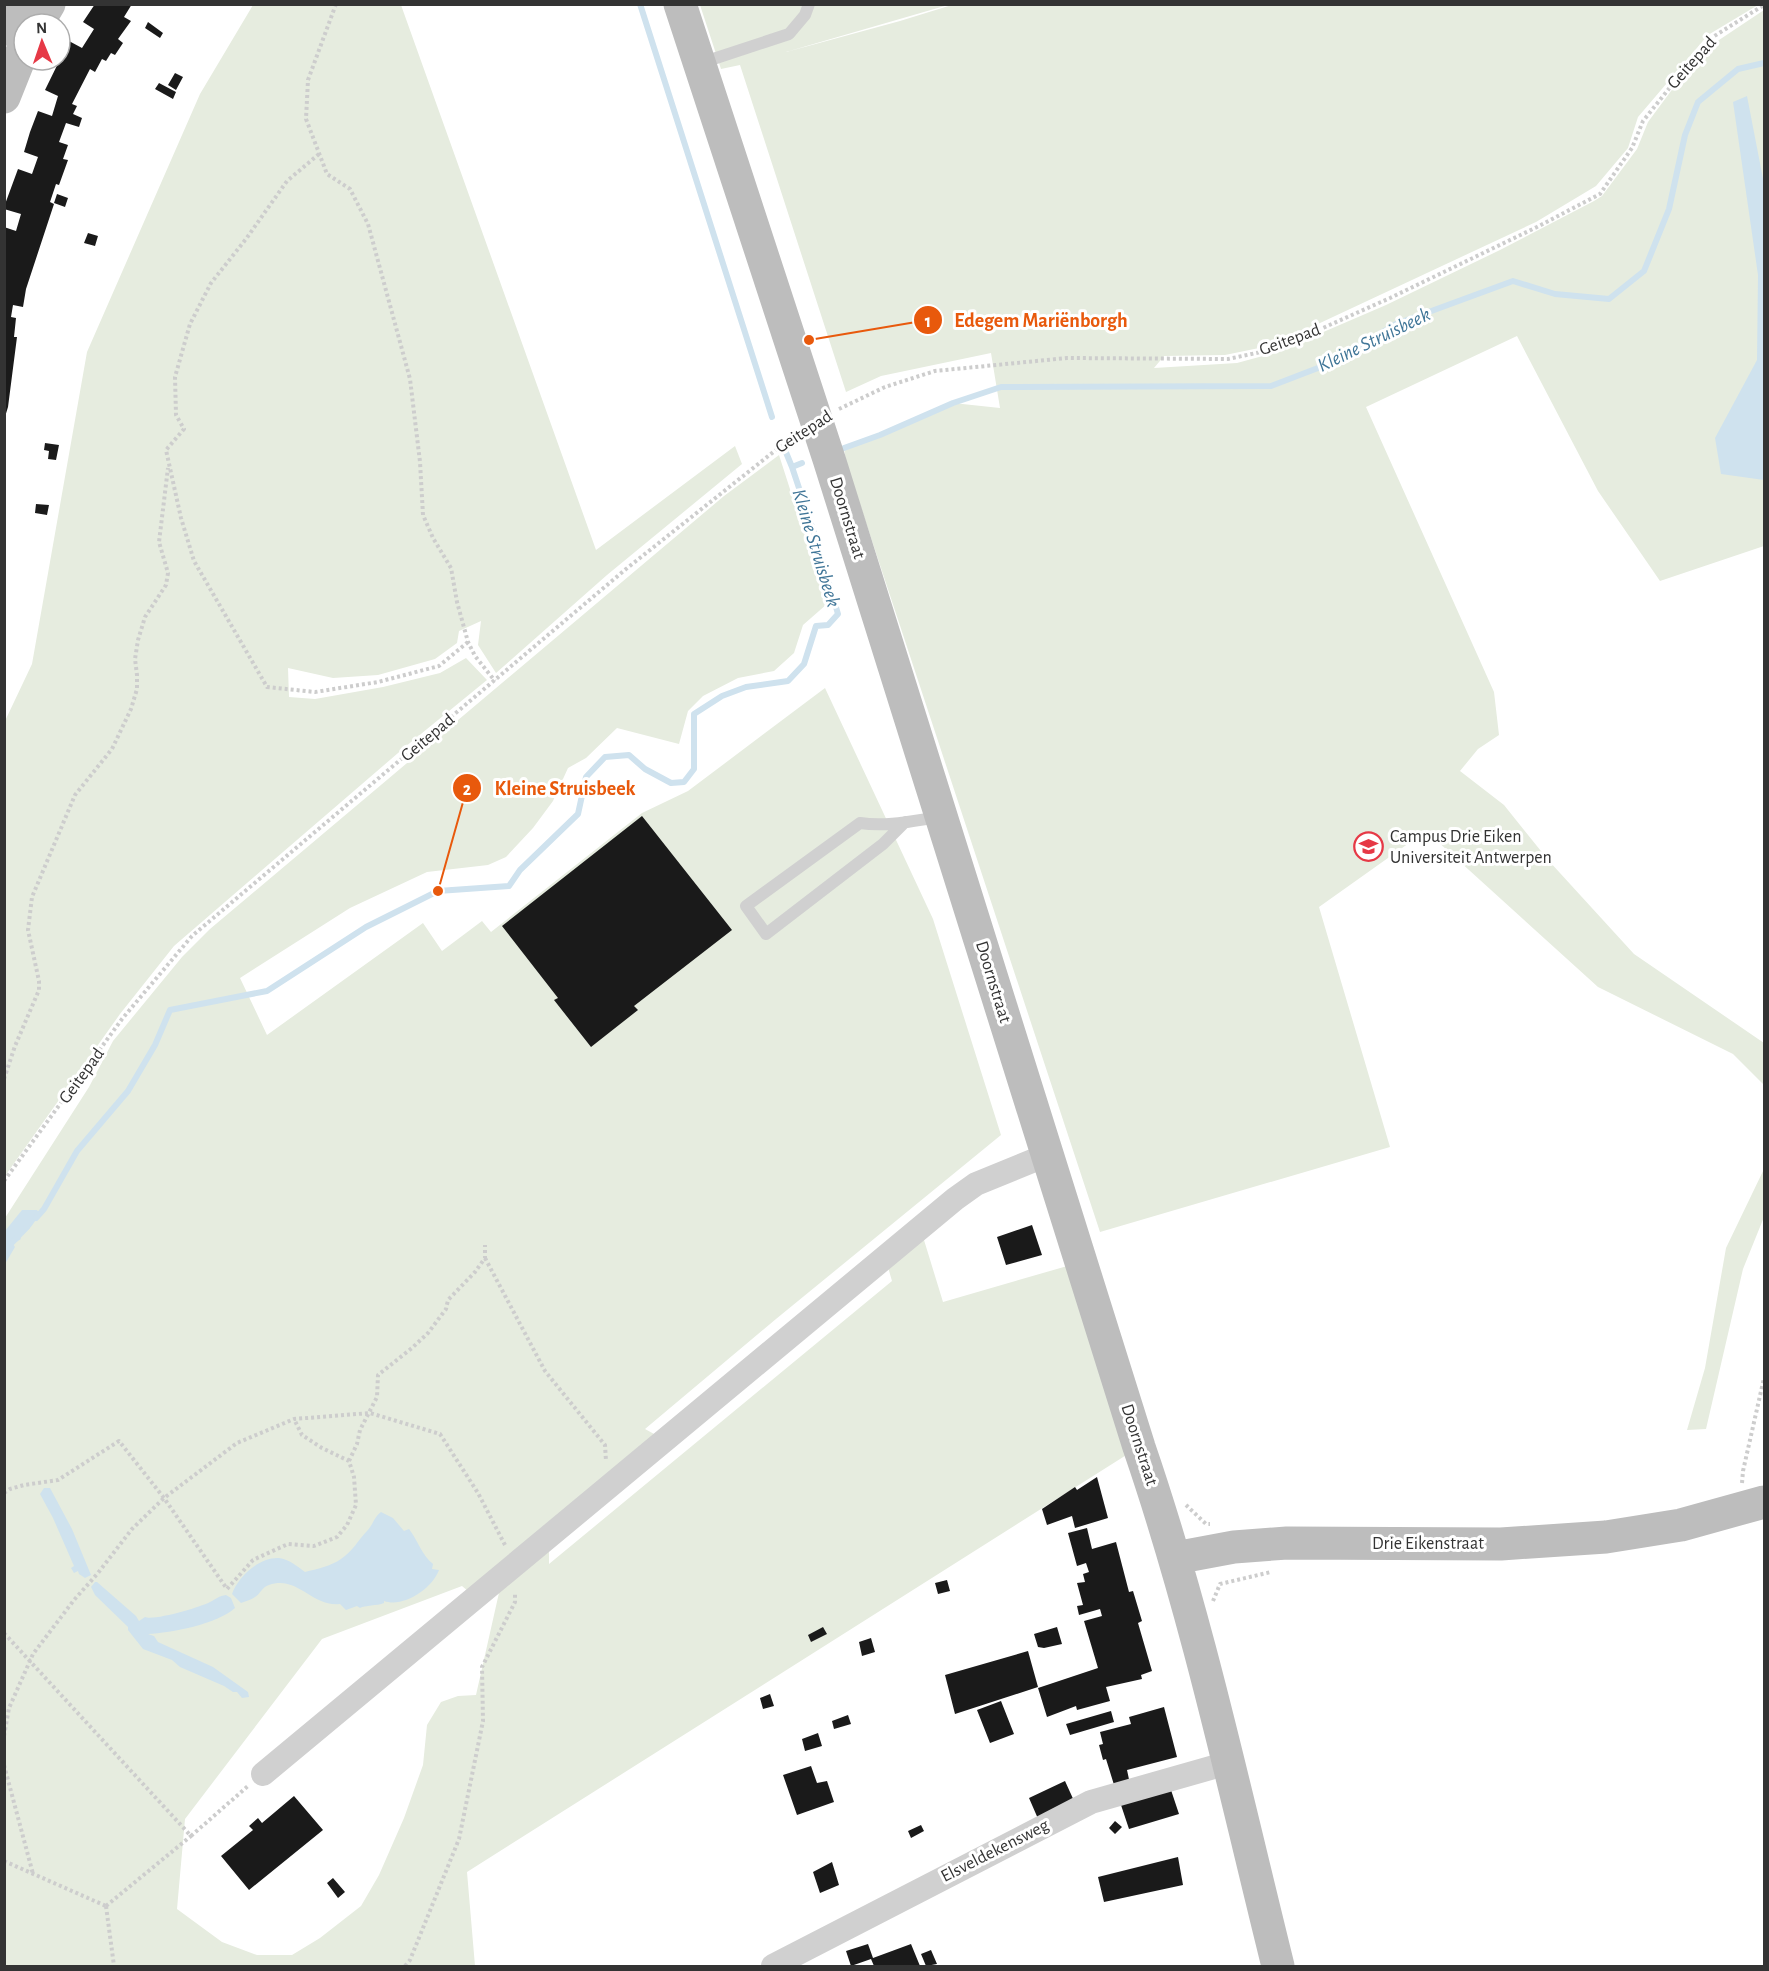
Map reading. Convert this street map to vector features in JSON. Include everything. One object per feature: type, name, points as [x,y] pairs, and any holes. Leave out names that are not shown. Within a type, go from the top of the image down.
[{"type":"street","points":[[4,29],[18,4]]},
{"type":"street","name":"Doornstraat","points":[[680,4],[829,459],[1175,1558],[1278,1966]]},
{"type":"street","points":[[4,98],[14,72]]},
{"type":"street","points":[[262,1774],[955,1198],[976,1184],[1047,1155]]},
{"type":"street","name":"Drie Eikenstraat","points":[[1175,1558],[1233,1547],[1287,1544],[1501,1544],[1606,1537],[1753,1494]]},
{"type":"street","name":"Elsveldekensweg","points":[[773,1966],[1091,1802],[1228,1763]]},
{"type":"lane","points":[[700,64],[789,34],[805,15],[809,4]]},
{"type":"lane","points":[[905,822],[883,844],[766,934],[746,906],[860,823],[879,826],[905,822],[941,817]]},
{"type":"path","points":[[336,4],[308,80],[306,118],[327,174],[350,189],[368,224],[410,379],[420,462],[423,515],[433,538],[451,568],[468,642],[475,656],[495,681]]},
{"type":"path","name":"Geitepad","points":[[4,1181],[122,1019],[192,936],[626,569],[785,441],[816,420],[885,387],[934,371],[1067,358],[1228,359],[1287,344],[1390,298],[1600,194],[1632,148],[1643,121],[1708,40],[1764,5]]},
{"type":"path","points":[[319,154],[287,181],[210,283],[190,324],[175,377],[176,415],[184,429],[166,450],[181,518],[194,561],[267,687],[315,692],[378,682],[439,666],[468,642]]},
{"type":"path","points":[[4,1079],[15,1046],[39,990],[28,930],[32,897],[75,795],[112,749],[125,724],[137,689],[135,658],[145,617],[166,585],[168,573],[159,542],[169,463]]},
{"type":"path","points":[[485,1245],[485,1258],[545,1371],[605,1445],[607,1467]]},
{"type":"path","points":[[4,1493],[24,1485],[58,1480],[119,1441],[164,1498],[227,1590],[253,1560],[288,1544],[314,1546],[337,1537],[347,1525],[356,1505],[354,1477],[350,1461],[360,1430],[377,1397],[378,1375],[428,1333],[446,1309],[448,1300],[485,1258]]},
{"type":"path","points":[[1753,1494],[1743,1471],[1764,1378]]},
{"type":"path","points":[[4,1736],[9,1708],[33,1654],[74,1600],[132,1529],[164,1498],[237,1443],[294,1419],[370,1413],[440,1434],[478,1493],[515,1564],[515,1602],[482,1666],[483,1721],[459,1839],[410,1960],[405,1966]]},
{"type":"path","points":[[294,1419],[302,1435],[322,1448],[350,1461]]},
{"type":"path","points":[[4,1633],[191,1836]]},
{"type":"path","points":[[4,1765],[33,1874]]},
{"type":"path","points":[[106,1905],[191,1836],[262,1774]]},
{"type":"path","points":[[4,1861],[106,1905]]},
{"type":"path","points":[[106,1905],[114,1966]]},
{"type":"shaded area","name":"Campus Drie Eiken Universiteit Antwerpen","points":[[955,4],[1758,5],[1708,35],[1638,117],[1628,148],[1596,186],[1536,222],[1288,338],[1259,348],[1225,355],[1164,356],[1154,368],[1237,363],[1277,352],[1386,305],[1594,201],[1602,196],[1637,149],[1648,122],[1671,91],[1713,44],[1764,10],[1764,546],[1660,581],[1598,491],[1517,336],[1366,407],[1494,692],[1499,735],[1478,749],[1460,771],[1504,805],[1549,861],[1634,954],[1764,1043],[1764,1085],[1733,1054],[1598,987],[1426,831],[1319,907],[1390,1147],[1100,1232],[846,462],[844,448],[953,403],[1000,408],[991,353],[881,376],[846,392],[740,65],[721,69],[700,5],[948,5],[786,52]]},
{"type":"shaded area","points":[[253,5],[401,5],[596,550],[735,446],[742,464],[607,575],[496,673],[478,645],[481,621],[459,631],[457,643],[435,659],[378,675],[333,678],[288,668],[289,697],[315,699],[383,687],[440,673],[466,658],[487,680],[405,747],[174,946],[120,1014],[5,1176],[5,721],[32,664],[87,352],[200,94]]},
{"type":"shaded area","points":[[779,455],[827,604],[803,625],[794,653],[774,671],[738,678],[703,696],[688,711],[679,744],[617,728],[586,758],[568,768],[553,801],[533,828],[506,857],[488,865],[427,872],[350,908],[240,978],[267,1035],[423,923],[442,951],[482,921],[491,932],[642,813],[688,791],[825,688],[933,919],[1001,1135],[645,1429],[665,1440],[549,1536],[549,1564],[892,1281],[885,1257],[920,1227],[943,1302],[1081,1262],[1139,1447],[467,1872],[475,1966],[5,1966],[5,1218],[89,1087],[113,1041],[182,957],[210,929],[724,496]],"holes":[[[503,1575],[476,1695],[458,1696],[441,1702],[427,1725],[423,1765],[404,1818],[379,1875],[361,1906],[320,1938],[292,1955],[257,1955],[222,1942],[177,1909],[185,1819],[322,1639],[462,1586],[475,1597]]]},
{"type":"shaded area","points":[[1764,1169],[1764,1217],[1743,1269],[1706,1429],[1687,1430],[1705,1368],[1726,1248]]},
{"type":"water","points":[[1747,96],[1764,184],[1764,480],[1721,474],[1715,438],[1757,360],[1758,275],[1733,102]]},
{"type":"water","points":[[22,1210],[37,1210],[40,1215],[27,1231],[24,1233],[21,1230],[17,1234],[21,1239],[13,1244],[15,1247],[5,1264],[5,1231]]},
{"type":"water","points":[[44,1488],[50,1488],[72,1529],[91,1575],[85,1578],[78,1571],[74,1573],[71,1568],[74,1566],[40,1494]]},
{"type":"water","points":[[381,1512],[393,1518],[404,1531],[409,1529],[433,1564],[432,1569],[439,1570],[430,1584],[416,1595],[400,1602],[384,1601],[381,1604],[360,1608],[357,1606],[346,1610],[340,1604],[321,1601],[288,1584],[269,1585],[257,1596],[241,1603],[232,1594],[244,1575],[264,1561],[283,1559],[305,1572],[337,1561],[352,1549]]},
{"type":"water","points":[[95,1582],[139,1621],[145,1617],[158,1617],[188,1610],[224,1595],[231,1598],[235,1608],[217,1619],[181,1630],[148,1634],[154,1636],[158,1642],[213,1667],[248,1692],[249,1697],[242,1698],[237,1692],[180,1667],[172,1660],[143,1649],[128,1627],[95,1595],[91,1587]]},
{"type":"building","points":[[95,4],[132,4],[124,17],[131,21],[118,39],[123,43],[115,55],[111,53],[106,61],[102,59],[95,72],[90,69],[72,104],[77,106],[73,114],[82,118],[79,127],[66,123],[59,142],[68,145],[63,159],[68,160],[50,202],[54,204],[26,289],[23,307],[13,305],[11,317],[16,318],[14,337],[17,337],[8,407],[4,420],[4,227],[16,231],[21,214],[4,209],[4,207],[18,169],[32,174],[38,157],[24,152],[38,111],[52,116],[58,96],[45,90],[54,72],[72,72],[72,43],[82,48],[94,29],[83,22]]},
{"type":"building","points":[[148,22],[163,33],[160,38],[145,28]]},
{"type":"building","points":[[175,73],[183,77],[176,90],[168,85]]},
{"type":"building","points":[[159,83],[176,92],[173,99],[155,89]]},
{"type":"building","points":[[57,194],[68,198],[65,207],[54,203]]},
{"type":"building","points":[[88,233],[98,236],[95,246],[84,243]]},
{"type":"building","points":[[45,443],[59,445],[56,460],[48,459],[49,451],[44,450]]},
{"type":"building","points":[[36,504],[49,505],[47,515],[35,513]]},
{"type":"building","points":[[642,816],[732,930],[634,1006],[638,1010],[591,1047],[554,1000],[558,998],[502,926]]},
{"type":"building","points":[[1032,1225],[1042,1255],[1006,1265],[997,1237]]},
{"type":"building","points":[[1097,1477],[1108,1518],[1075,1528],[1072,1516],[1047,1525],[1042,1509],[1075,1487],[1077,1490]]},
{"type":"building","points":[[1087,1528],[1092,1549],[1116,1542],[1129,1592],[1133,1591],[1142,1621],[1138,1623],[1152,1671],[1141,1675],[1142,1679],[1106,1687],[1110,1701],[1077,1710],[1076,1706],[1047,1717],[1038,1688],[1098,1668],[1084,1621],[1102,1616],[1100,1609],[1079,1615],[1077,1606],[1083,1605],[1077,1583],[1085,1582],[1083,1574],[1089,1572],[1086,1563],[1077,1566],[1068,1533]]},
{"type":"building","points":[[947,1580],[950,1591],[938,1594],[935,1583]]},
{"type":"building","points":[[823,1627],[827,1634],[811,1642],[808,1635]]},
{"type":"building","points":[[1057,1627],[1062,1644],[1038,1647],[1034,1634]]},
{"type":"building","points":[[871,1638],[875,1652],[862,1656],[859,1642]]},
{"type":"building","points":[[1028,1651],[1038,1687],[955,1714],[945,1675]]},
{"type":"building","points":[[770,1694],[774,1706],[763,1709],[760,1698]]},
{"type":"building","points":[[1001,1701],[1014,1734],[990,1743],[977,1710]]},
{"type":"building","points":[[1164,1707],[1177,1757],[1127,1770],[1130,1784],[1115,1788],[1106,1759],[1103,1760],[1099,1745],[1103,1744],[1100,1732],[1131,1724],[1129,1717]]},
{"type":"building","points":[[1111,1711],[1114,1722],[1070,1735],[1066,1724]]},
{"type":"building","points":[[848,1715],[851,1724],[834,1729],[832,1721]]},
{"type":"building","points":[[818,1733],[822,1746],[805,1751],[802,1739]]},
{"type":"building","points":[[811,1766],[817,1783],[827,1781],[834,1802],[797,1815],[783,1775]]},
{"type":"building","points":[[1065,1781],[1075,1803],[1039,1821],[1029,1798]]},
{"type":"building","points":[[1169,1784],[1179,1814],[1129,1829],[1120,1802]]},
{"type":"building","points":[[294,1796],[323,1830],[249,1890],[221,1856],[253,1830],[249,1826],[258,1818],[262,1823]]},
{"type":"building","points":[[1115,1821],[1122,1827],[1115,1834],[1109,1828]]},
{"type":"building","points":[[921,1825],[924,1831],[911,1838],[908,1831]]},
{"type":"building","points":[[1178,1857],[1183,1885],[1104,1902],[1098,1877]]},
{"type":"building","points":[[832,1862],[839,1885],[820,1893],[813,1872]]},
{"type":"building","points":[[333,1878],[345,1892],[338,1898],[327,1883]]},
{"type":"building","points":[[868,1944],[873,1958],[911,1944],[920,1966],[874,1966],[871,1959],[851,1966],[846,1951]]},
{"type":"building","points":[[931,1950],[937,1964],[926,1966],[921,1954]]},
{"type":"waterway","points":[[640,4],[772,417]]},
{"type":"waterway","name":"Kleine Struisbeek","points":[[844,448],[953,403],[1001,387],[1271,386],[1331,363],[1396,324],[1513,281],[1555,294],[1609,299],[1644,271],[1669,209],[1685,135],[1698,102],[1738,69],[1764,63]]},
{"type":"waterway","points":[[785,450],[792,467]]},
{"type":"waterway","name":"Kleine Struisbeek","points":[[36,1218],[44,1209],[77,1151],[128,1091],[155,1045],[170,1010],[267,991],[366,927],[438,891],[509,886],[520,870],[578,814],[586,777],[605,757],[629,755],[645,769],[671,783],[684,782],[694,769],[694,714],[722,696],[746,687],[788,681],[804,664],[816,626],[828,625],[838,614],[792,467],[802,463]]},
{"type":"waterway","name":"Kleine Struisbeek","points":[[4,1251],[27,1227]]},
{"type":"place","name":"Edegem Mariënborgh","points":[[809,340]]},
{"type":"place","name":"Campus Drie Eiken Universiteit Antwerpen","points":[[1369,847]]},
{"type":"place","name":"Kleine Struisbeek","points":[[438,891]]}]
